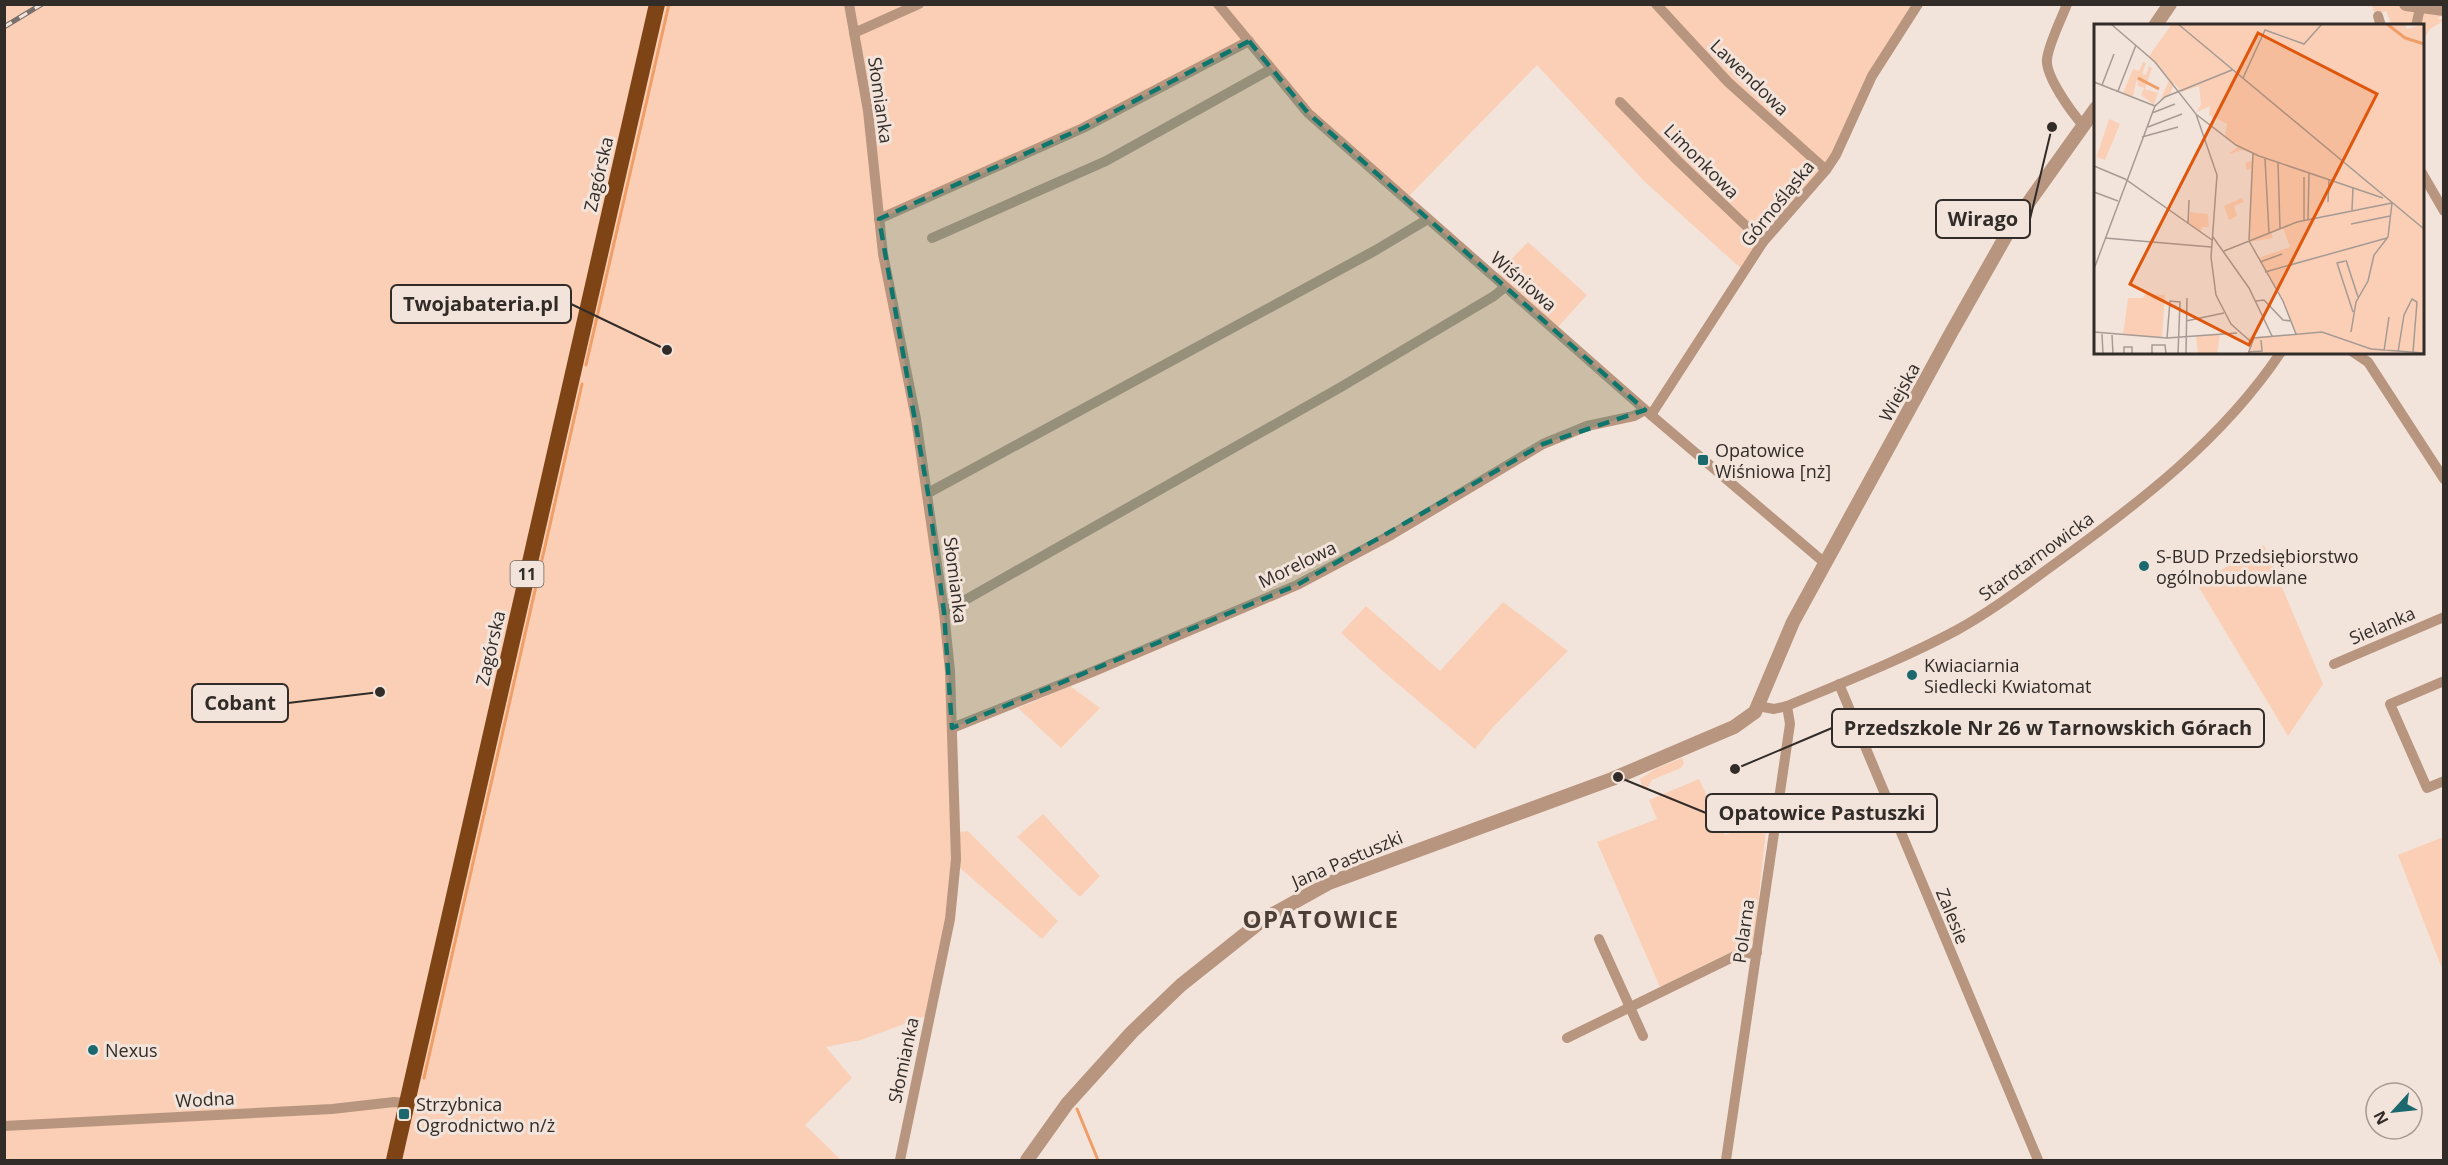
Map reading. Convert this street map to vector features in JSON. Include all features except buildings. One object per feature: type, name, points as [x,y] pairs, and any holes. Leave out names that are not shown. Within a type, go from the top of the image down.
[{"type":"highway","name":"Zagórska","points":[[394,1161],[657,4]]},
{"type":"street","name":"Słomianka","points":[[849,4],[868,111],[883,254],[928,493],[950,671],[956,859],[954,889],[950,919],[900,1161]]},
{"type":"street","points":[[854,33],[919,4]]},
{"type":"street","name":"Wiśniowa","points":[[1218,4],[1308,113],[1648,413],[1826,564]]},
{"type":"street","name":"Lawendowa","points":[[1656,4],[1728,82],[1826,170]]},
{"type":"street","name":"Górnośląska","points":[[1648,413],[1763,242],[1826,170],[1836,155],[1872,76],[1918,4]]},
{"type":"street","points":[[2067,4],[2047,60],[2054,83],[2074,116],[2083,125]]},
{"type":"street","points":[[2156,24],[2170,4]]},
{"type":"street","points":[[2416,24],[2413,6],[2444,9]]},
{"type":"street","points":[[879,219],[1083,128],[1249,41]]},
{"type":"street","points":[[933,238],[1106,161],[1271,69]]},
{"type":"street","name":"Limonkowa","points":[[1620,102],[1763,242]]},
{"type":"street","name":"Wiejska","points":[[1758,706],[1781,646],[1951,333],[2011,227],[2094,111]]},
{"type":"street","points":[[2424,176],[2444,211]]},
{"type":"street","points":[[928,493],[1376,250],[1428,219]]},
{"type":"street","points":[[944,612],[1341,387],[1494,296],[1505,287]]},
{"type":"street","name":"Starotarnowicka","points":[[1758,706],[1774,709],[1787,706],[1920,649],[1975,620],[2100,531],[2210,440],[2256,386],[2280,354]]},
{"type":"street","points":[[2356,354],[2368,362],[2444,479]]},
{"type":"street","name":"Morelowa","points":[[952,728],[1092,672],[1297,585],[1391,535],[1543,444],[1587,426],[1648,413]]},
{"type":"street","name":"Sielanka","points":[[2334,664],[2444,617]]},
{"type":"street","points":[[2444,681],[2390,704],[2427,788],[2444,781]]},
{"type":"street","name":"Zalesie","points":[[1839,684],[2038,1161]]},
{"type":"street","name":"Jana Pastuszki","points":[[1027,1161],[1067,1104],[1132,1032],[1180,985],[1264,919],[1294,900],[1363,869],[1612,779],[1742,723],[1758,706]]},
{"type":"street","name":"Polarna","points":[[1726,1161],[1790,724],[1787,706]]},
{"type":"street","points":[[1599,939],[1643,1036]]},
{"type":"street","points":[[1567,1038],[1739,954],[1757,953]]},
{"type":"street","name":"Wodna","points":[[4,1126],[332,1109],[394,1101],[406,1103]]},
{"type":"highlighted area","points":[[1249,41],[1308,113],[1645,410],[1543,444],[1297,585],[952,728],[944,612],[928,493],[879,219],[1083,128]]},
{"type":"shaded area","points":[[5,5],[1920,5],[1868,89],[1844,141],[1746,273],[1644,181],[1537,65],[1408,197],[1506,286],[1656,412],[1592,425],[1548,443],[1317,577],[952,733],[955,859],[931,1014],[861,1040],[826,1047],[852,1078],[805,1125],[841,1160],[5,1160]]},
{"type":"shaded area","points":[[2372,5],[2443,5],[2443,15],[2437,19],[2443,19],[2443,21],[2430,29],[2424,38],[2424,24],[2392,24],[2386,11],[2375,14]]},
{"type":"shaded area","points":[[1528,242],[1587,295],[1558,327],[1497,274]]},
{"type":"shaded area","points":[[2264,545],[2323,684],[2288,736],[2197,584]]},
{"type":"shaded area","points":[[1503,602],[1568,651],[1494,726],[1475,749],[1341,633],[1366,606],[1440,671]]},
{"type":"shaded area","points":[[1070,686],[1100,708],[1061,748],[1018,708]]},
{"type":"shaded area","points":[[1682,758],[1684,763],[1681,768],[1652,780],[1647,789],[1643,789],[1640,779],[1657,768]]},
{"type":"shaded area","points":[[1699,779],[1725,835],[1767,821],[1754,941],[1660,987],[1597,842],[1657,819],[1649,800]]},
{"type":"shaded area","points":[[1043,814],[1100,876],[1080,897],[1017,837]]},
{"type":"shaded area","points":[[968,831],[1058,921],[1042,939],[960,868],[959,832]]},
{"type":"shaded area","points":[[2443,837],[2443,971],[2398,855]]},
{"type":"waterway","points":[[586,365],[669,4]]},
{"type":"waterway","points":[[424,1078],[582,384]]},
{"type":"waterway","points":[[1077,1109],[1098,1160]]},
{"type":"railway","points":[[4,27],[42,4]]},
{"type":"place","name":"Wirago","points":[[2052,127]]},
{"type":"place","name":"Twojabateria.pl","points":[[667,350]]},
{"type":"place","name":"Opatowice Wiśniowa [nż]","points":[[1703,460]]},
{"type":"place","name":"S-BUD Przedsiębiorstwo ogólnobudowlane","points":[[2144,566]]},
{"type":"place","name":"Kwiaciarnia Siedlecki Kwiatomat","points":[[1912,675]]},
{"type":"place","name":"Cobant","points":[[380,692]]},
{"type":"place","name":"Przedszkole Nr 26 w Tarnowskich Górach","points":[[1735,769]]},
{"type":"place","name":"Opatowice Pastuszki","points":[[1618,777]]},
{"type":"place","name":"Nexus","points":[[93,1050]]},
{"type":"place","name":"Strzybnica Ogrodnictwo n/ż","points":[[404,1114]]},
{"type":"district","name":"OPATOWICE","points":[[1321,918]]}]
